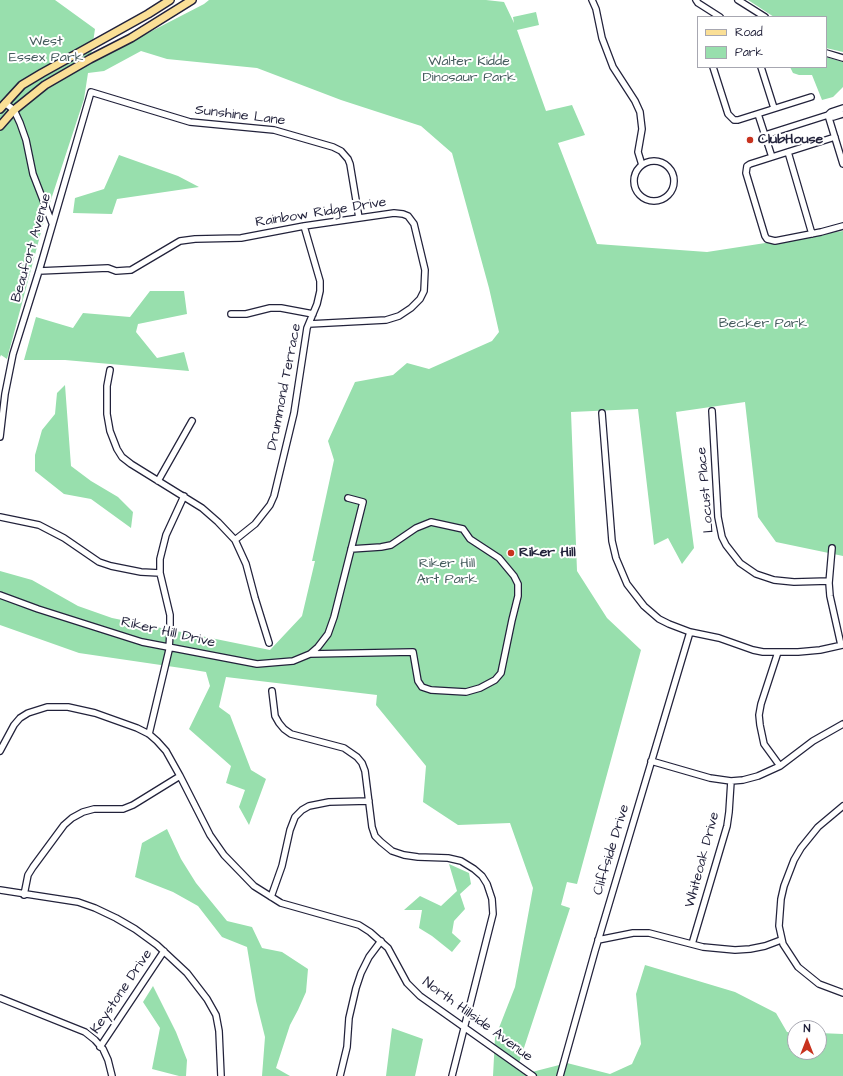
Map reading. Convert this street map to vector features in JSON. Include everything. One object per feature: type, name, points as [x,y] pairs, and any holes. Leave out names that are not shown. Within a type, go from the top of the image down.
[{"type":"main road","points":[[0,109],[22,85],[170,0]]},
{"type":"main road","points":[[0,126],[14,110],[45,85],[90,59],[131,38],[192,0]]},
{"type":"street","points":[[592,0],[596,9],[602,38],[613,67],[635,101],[640,112],[642,129],[638,152],[642,165]]},
{"type":"street","points":[[696,0],[698,3],[718,16]]},
{"type":"street","points":[[738,0],[763,16]]},
{"type":"street","points":[[827,53],[843,58]]},
{"type":"street","points":[[713,68],[728,114],[734,120],[811,97]]},
{"type":"street","points":[[761,68],[774,108]]},
{"type":"street","name":"Sunshine Lane","points":[[91,92],[190,122],[274,130],[337,149],[348,159],[350,164],[359,218]]},
{"type":"street","name":"Beaufort Avenue","points":[[0,437],[2,395],[91,92]]},
{"type":"street","points":[[5,103],[14,110],[25,134],[33,174],[52,223]]},
{"type":"street","points":[[828,116],[831,112],[843,108]]},
{"type":"street","points":[[758,114],[772,157]]},
{"type":"street","points":[[765,135],[828,116],[833,117],[843,114]]},
{"type":"street","points":[[828,116],[843,164]]},
{"type":"street","points":[[835,137],[750,164],[746,169],[746,173],[765,236],[768,239],[775,241],[843,226]]},
{"type":"street","points":[[788,152],[812,234]]},
{"type":"street","points":[[656,161],[668,167],[672,172],[674,179],[673,186],[666,197],[654,201],[642,197],[638,193],[634,181],[638,169],[642,165],[656,161]]},
{"type":"street","name":"Rainbow Ridge Drive","points":[[39,271],[108,268],[116,270],[131,270],[180,241],[195,239],[241,238],[304,226],[398,213],[412,219],[425,270],[424,291],[420,299],[400,316],[386,320],[309,324]]},
{"type":"street","name":"Drummond Terrace","points":[[234,540],[255,524],[263,516],[270,505],[274,496],[294,413],[304,346],[309,324],[320,291],[320,281],[304,226]]},
{"type":"street","points":[[231,314],[246,314],[270,308],[281,308],[313,314]]},
{"type":"street","points":[[110,370],[107,414],[113,441],[122,457],[202,508],[218,522],[234,540],[246,564],[269,643]]},
{"type":"street","name":"Locust Place","points":[[712,411],[718,517],[722,537],[726,545],[740,563],[756,574],[774,580],[829,581]]},
{"type":"street","points":[[602,414],[612,541],[616,558],[627,584],[635,596],[651,613],[669,624],[690,632],[719,638],[763,652],[798,652],[820,650],[842,645],[830,596],[829,581],[832,548]]},
{"type":"street","points":[[158,481],[192,421]]},
{"type":"street","points":[[149,734],[169,648],[170,615],[160,572],[160,559],[166,535],[184,496]]},
{"type":"street","name":"Riker Hill Drive","points":[[0,595],[38,609],[142,642],[257,664],[272,664],[293,661],[310,654],[318,647],[328,634],[334,617],[363,502],[348,498]]},
{"type":"street","points":[[0,517],[39,525],[64,538],[95,559],[111,566],[141,572],[160,572]]},
{"type":"street","name":"Riker Hill Drive","points":[[310,654],[413,652],[418,681],[422,687],[431,690],[466,692],[480,688],[495,680],[501,673],[518,596],[518,584],[499,558],[470,539],[462,529],[431,522],[416,528],[391,545],[351,549]]},
{"type":"street","name":"Cliffside Drive","points":[[560,1076],[598,940],[690,632]]},
{"type":"street","points":[[778,652],[761,704],[760,725],[764,744],[780,766]]},
{"type":"street","points":[[272,691],[275,716],[284,729],[291,734],[344,748],[357,757],[362,763],[365,771],[372,827],[375,836],[392,851],[404,855],[448,858],[461,861],[478,872],[490,889],[493,914],[452,1076]]},
{"type":"street","name":"North Hillside Avenue","points":[[0,751],[14,725],[20,718],[28,713],[47,707],[68,707],[95,713],[137,728],[149,734],[166,751],[210,835],[224,855],[254,886],[281,903],[359,925],[388,948],[407,983],[420,996],[533,1076]]},
{"type":"street","points":[[652,762],[702,776],[731,781],[743,780],[758,776],[780,766],[813,741],[843,724]]},
{"type":"street","points":[[24,895],[28,875],[64,825],[72,818],[83,812],[94,809],[123,809],[133,805],[180,776]]},
{"type":"street","name":"Whiteoak Drive","points":[[692,944],[727,826],[731,781]]},
{"type":"street","points":[[271,897],[282,866],[290,830],[295,817],[302,810],[309,806],[329,802],[369,801]]},
{"type":"street","points":[[843,806],[818,827],[809,837],[794,860],[786,879],[781,899],[780,913],[781,940],[792,960],[804,973],[819,984],[843,993]]},
{"type":"street","points":[[0,890],[24,895],[78,902],[95,908],[134,929],[164,951],[187,973],[207,999],[216,1015],[219,1031],[221,1076]]},
{"type":"street","points":[[598,940],[649,933],[709,948],[735,950],[765,946],[781,940]]},
{"type":"street","points":[[340,1076],[347,1047],[349,1018],[356,988],[361,973],[381,941]]},
{"type":"street","name":"Keystone Drive","points":[[100,1046],[164,951]]},
{"type":"street","points":[[0,998],[80,1029],[100,1046],[108,1060],[112,1076]]},
{"type":"green space","points":[[0,0],[55,0],[95,29],[90,63],[209,0],[486,0],[504,2],[514,23],[513,17],[536,12],[539,25],[517,30],[546,111],[572,105],[585,135],[558,143],[597,244],[707,252],[843,231],[843,556],[776,542],[758,517],[745,402],[676,412],[694,548],[682,564],[668,538],[654,545],[638,409],[571,412],[577,571],[607,618],[641,650],[577,884],[567,882],[561,905],[570,908],[518,1066],[528,1073],[567,1063],[610,1074],[632,1064],[641,1044],[636,994],[645,965],[735,992],[776,1013],[787,1032],[787,1060],[827,1060],[827,1033],[843,1034],[843,1076],[493,1076],[495,1038],[515,987],[533,888],[510,823],[458,825],[423,802],[426,766],[376,705],[377,695],[226,677],[219,707],[230,715],[251,770],[266,779],[249,825],[239,807],[245,790],[226,783],[231,766],[189,729],[210,686],[206,672],[79,653],[0,625],[0,571],[32,580],[78,606],[112,618],[270,650],[302,616],[315,561],[312,561],[334,460],[328,441],[355,382],[393,375],[407,363],[429,369],[492,341],[499,332],[489,288],[452,153],[421,126],[341,100],[257,68],[167,59],[141,51],[104,71],[88,73],[84,99],[44,221],[7,359],[1,355],[0,357]]},
{"type":"green space","points":[[748,0],[843,0],[843,52],[827,48],[827,16],[772,16]]},
{"type":"green space","points":[[827,57],[843,62],[843,87],[833,97],[822,100],[812,75],[799,75],[793,73],[790,68],[827,68]]},
{"type":"green space","points":[[119,155],[178,176],[199,187],[117,199],[112,214],[73,213],[75,198],[104,189]]},
{"type":"green space","points":[[150,291],[184,291],[187,314],[138,324],[136,332],[157,358],[184,352],[189,371],[65,360],[24,360],[36,317],[73,328],[83,313],[130,317]]},
{"type":"green space","points":[[65,385],[71,466],[91,481],[118,497],[133,512],[131,528],[91,499],[64,494],[35,471],[35,455],[42,430],[55,414],[57,393]]},
{"type":"green space","points":[[167,829],[181,859],[196,883],[227,921],[252,927],[262,948],[282,952],[308,969],[306,992],[290,1025],[276,1068],[290,1076],[262,1076],[265,1037],[256,1001],[247,947],[222,937],[198,906],[173,892],[135,877],[142,843]]},
{"type":"green space","points":[[449,864],[469,873],[471,884],[460,894],[465,909],[454,921],[452,933],[461,941],[452,952],[419,928],[422,910],[404,910],[420,896],[441,906],[457,891]]},
{"type":"green space","points":[[153,986],[176,1032],[187,1060],[186,1076],[179,1076],[152,1069],[160,1028],[143,1002]]},
{"type":"green space","points":[[392,1028],[423,1039],[415,1076],[386,1076]]},
{"type":"place","name":"ClubHouse","points":[[750,140]]},
{"type":"place","name":"Riker Hill","points":[[511,553]]},
{"type":"park label","name":"West Essex Park","points":[[46,50]]},
{"type":"park label","name":"Walter Kidde Dinosaur Park","points":[[469,70]]},
{"type":"park label","name":"Becker Park","points":[[763,324]]},
{"type":"park label","name":"Riker Hill Art Park","points":[[447,572]]}]
